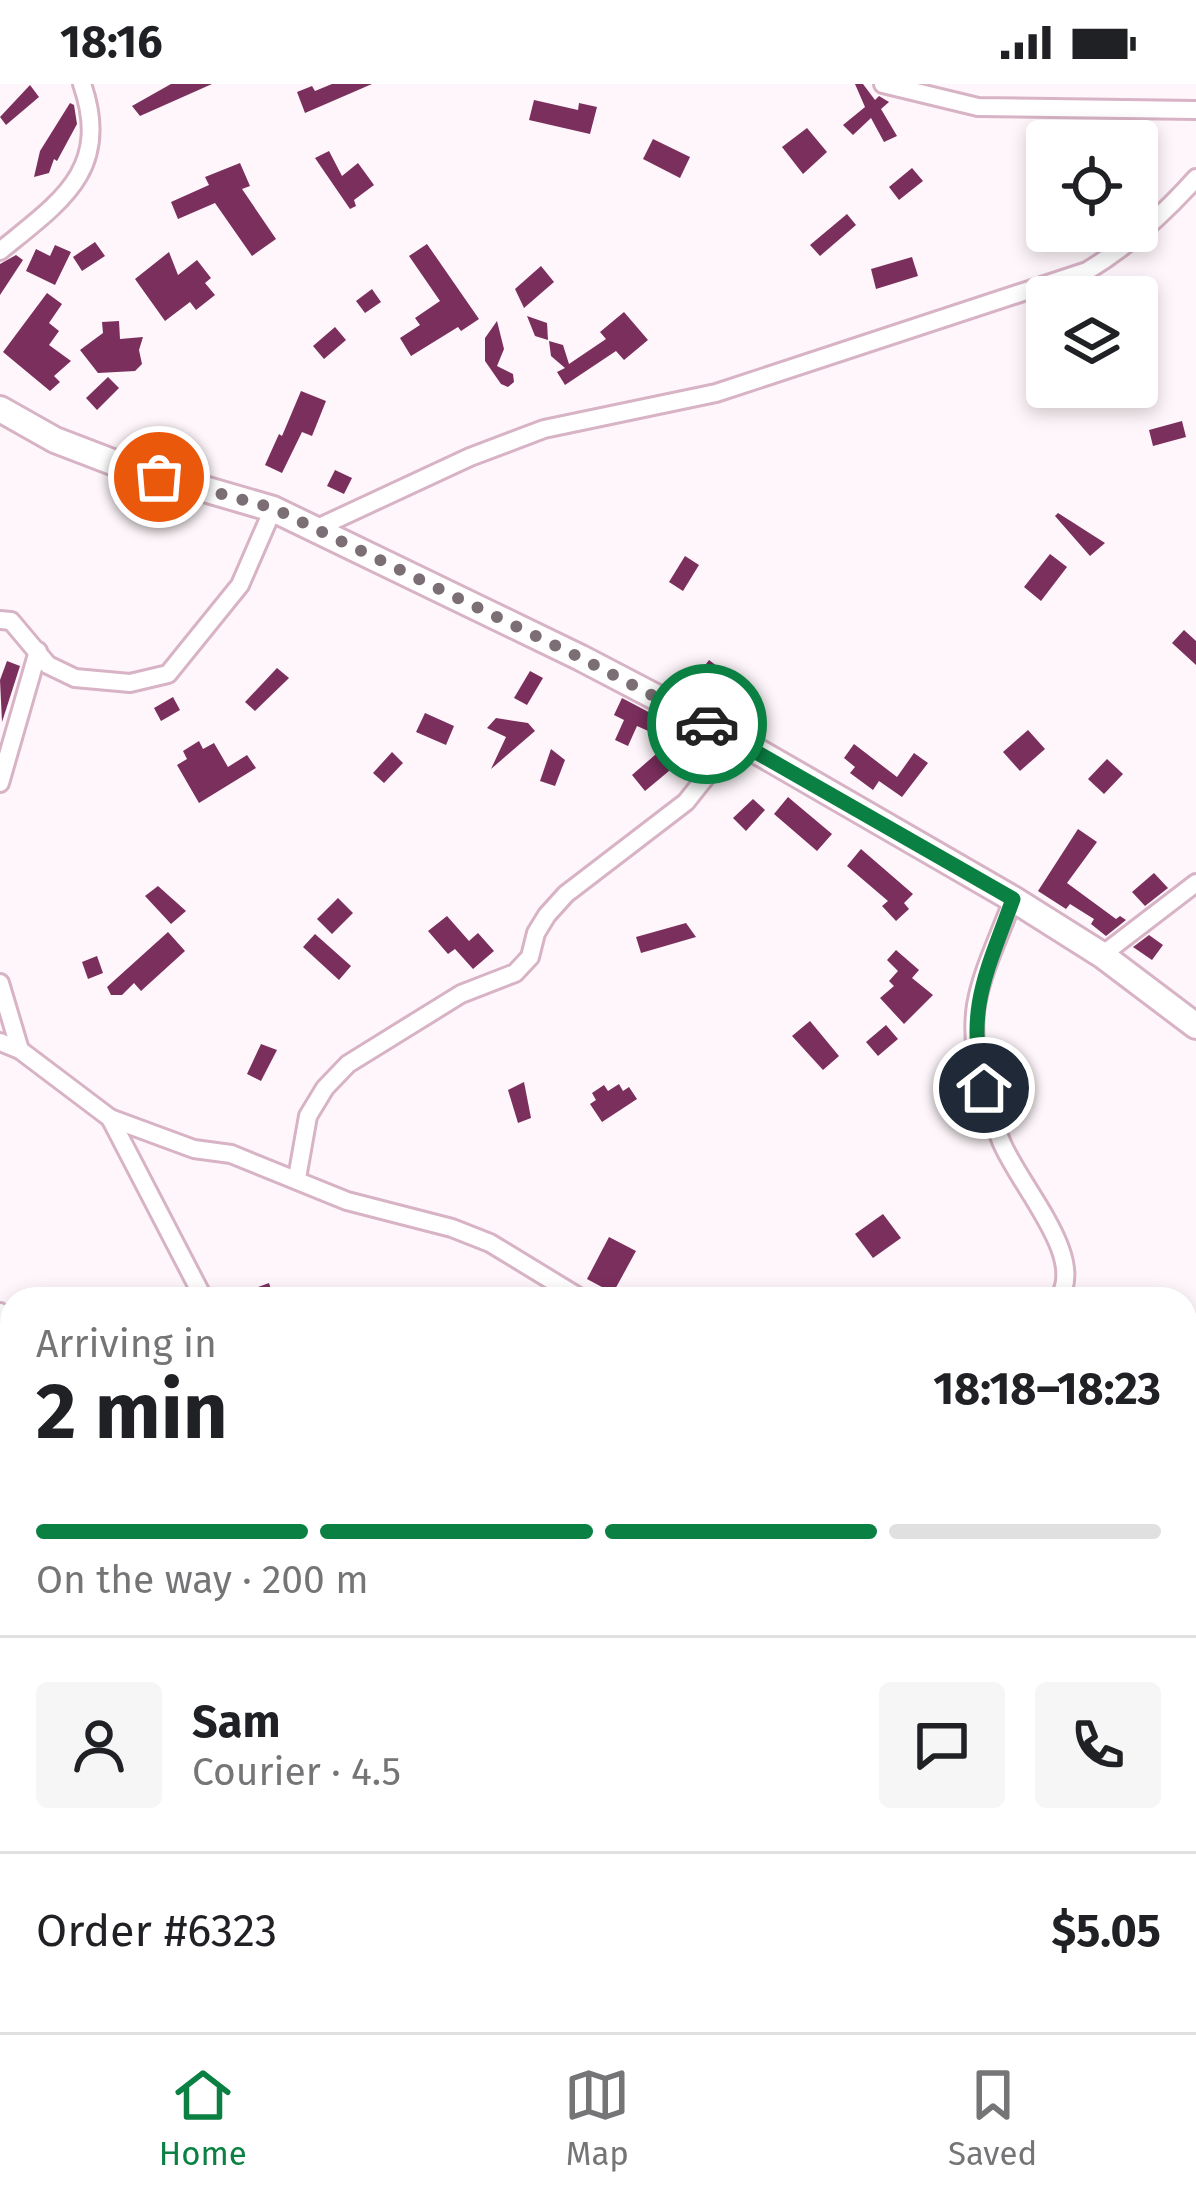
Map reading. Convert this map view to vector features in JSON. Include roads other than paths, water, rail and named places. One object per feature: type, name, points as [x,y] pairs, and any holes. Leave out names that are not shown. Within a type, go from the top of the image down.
[{"type":"main road","points":[[0,410],[55,440],[115,463],[273,508],[581,658],[736,740],[1013,899],[1102,955],[1196,1026]]},
{"type":"street","points":[[0,251],[50,210],[80,175],[93,142],[82,84]]},
{"type":"street","points":[[883,84],[978,107],[1196,110]]},
{"type":"street","points":[[312,530],[470,457],[544,429],[716,393],[1087,271],[1125,248],[1196,178]]},
{"type":"street","points":[[0,620],[10,621],[48,665],[75,678],[130,682],[168,674],[240,585],[273,508]]},
{"type":"street","points":[[0,782],[38,651]]},
{"type":"street","points":[[297,1178],[308,1116],[348,1064],[461,994],[514,973],[530,957],[547,915],[566,894],[686,802],[736,740]]},
{"type":"street","points":[[1102,955],[1196,883]]},
{"type":"street","points":[[1013,899],[976,1003],[974,1046],[1002,1144],[1027,1194],[1064,1250],[1068,1280],[1064,1287]]},
{"type":"street","points":[[0,982],[20,1050]]},
{"type":"street","points":[[0,1042],[20,1050],[110,1118],[194,1149],[231,1154],[346,1201],[452,1228],[490,1243],[562,1287]]},
{"type":"street","points":[[110,1118],[192,1287]]}]
